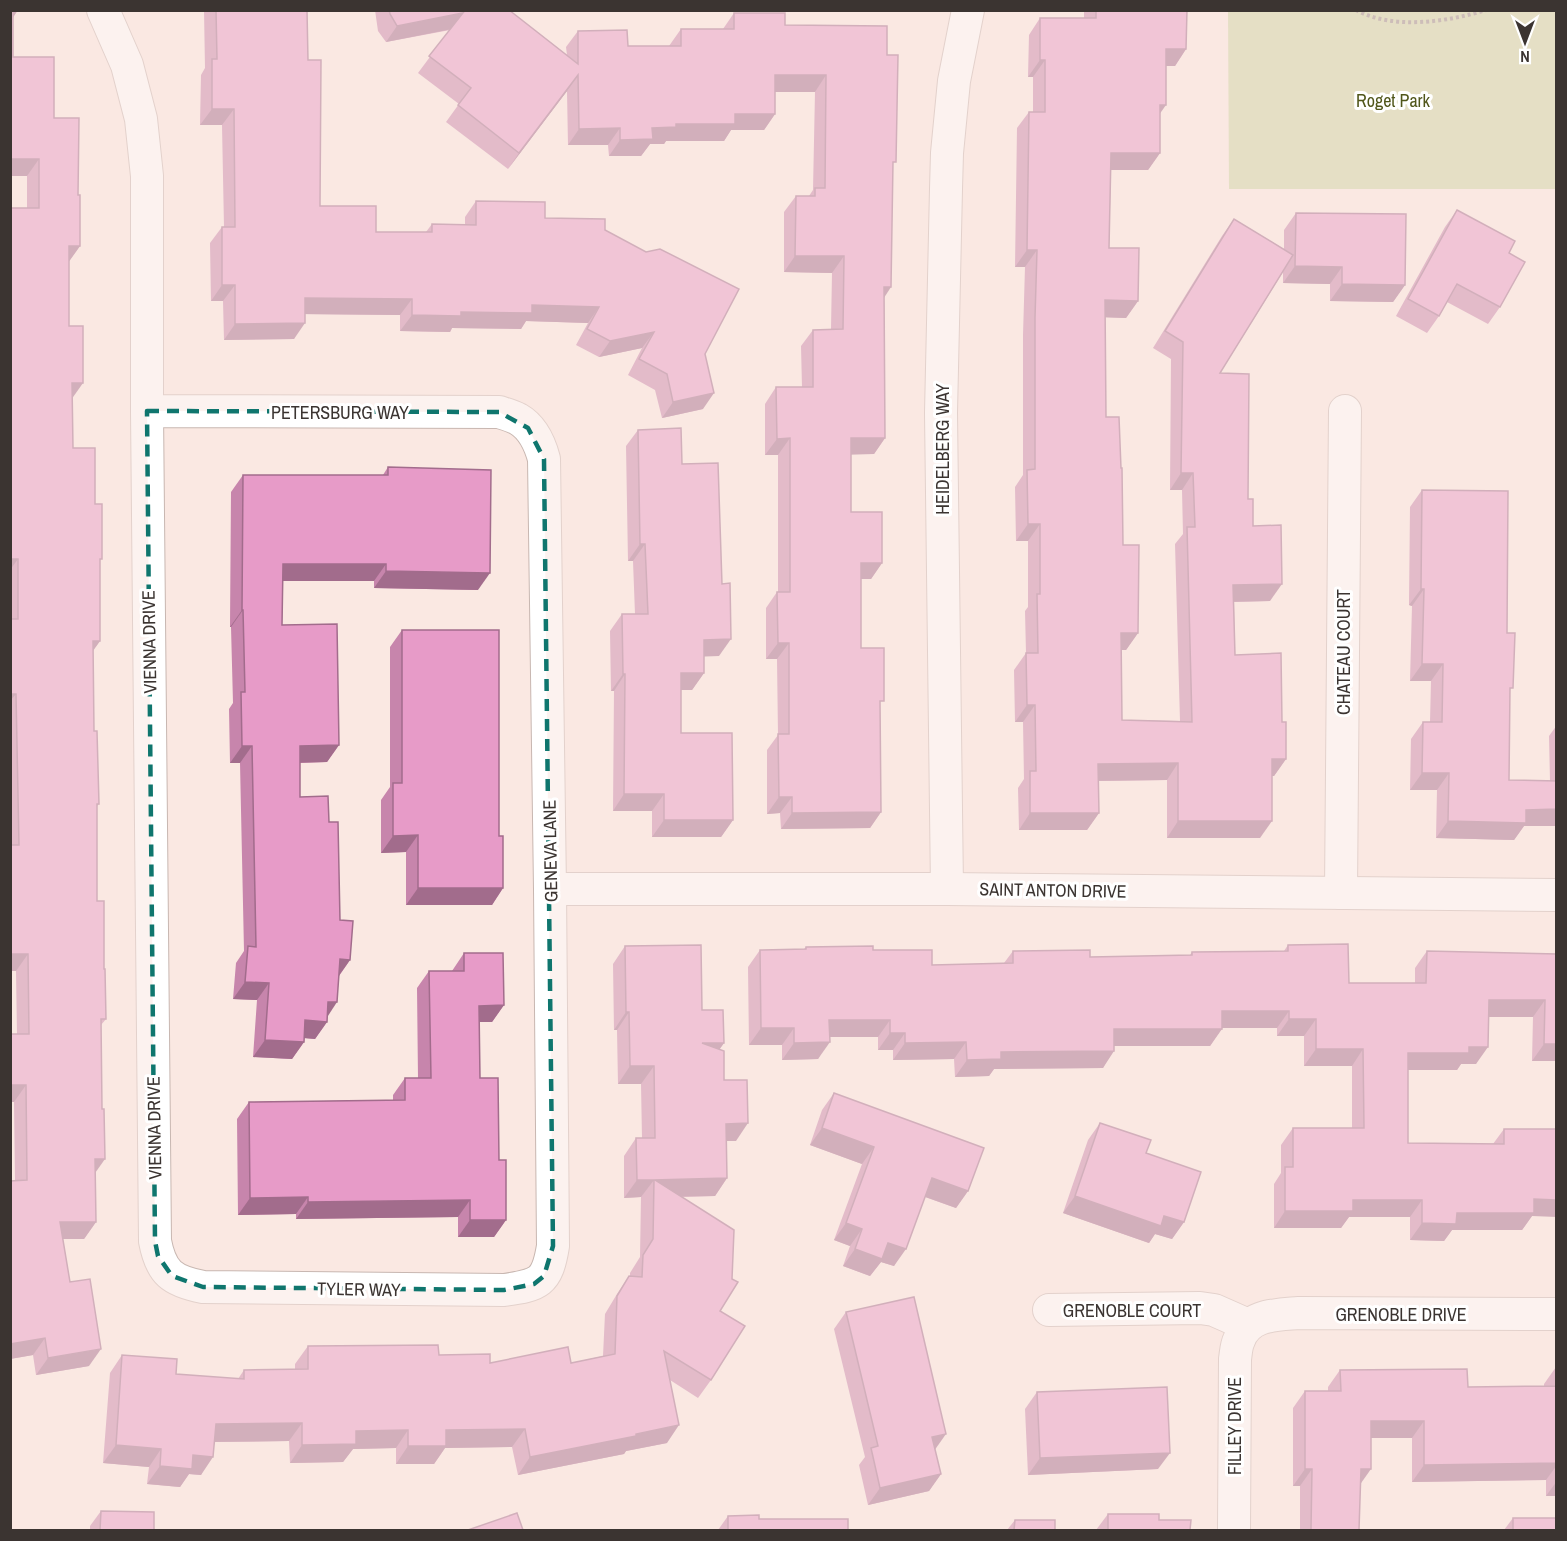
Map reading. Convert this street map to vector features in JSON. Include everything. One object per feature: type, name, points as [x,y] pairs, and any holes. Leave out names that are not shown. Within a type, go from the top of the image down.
[{"type":"street","name":"VIENNA DRIVE","points":[[103,10],[127,65],[142,128],[147,176],[147,411],[156,1241],[158,1256],[172,1276]]},
{"type":"street","name":"HEIDELBERG WAY","points":[[947,889],[941,413],[945,213],[947,153],[954,81],[968,10]]},
{"type":"street","name":"PETERSBURG WAY","points":[[147,411],[499,412],[517,419],[528,428]]},
{"type":"street","name":"CHATEAU COURT","points":[[1341,894],[1345,411]]},
{"type":"street","name":"GENEVA LANE","points":[[528,428],[540,446],[544,459],[553,1246],[550,1265],[544,1276]]},
{"type":"street","name":"SAINT ANTON DRIVE","points":[[550,889],[947,889],[1557,895]]},
{"type":"street","name":"TYLER WAY","points":[[172,1276],[186,1284],[203,1287],[504,1290],[534,1284],[544,1276]]},
{"type":"street","name":"GRENOBLE COURT","points":[[1049,1310],[1200,1308],[1214,1310],[1248,1325]]},
{"type":"street","name":"GRENOBLE DRIVE","points":[[1248,1325],[1259,1318],[1299,1313],[1557,1314]]},
{"type":"street","name":"FILLEY DRIVE","points":[[1234,1530],[1235,1359],[1239,1340],[1248,1325]]},
{"type":"path","points":[[1356,10],[1366,16],[1381,20],[1402,22],[1437,21],[1472,15],[1486,10]]},
{"type":"highlighted area","points":[[147,411],[499,412],[528,428],[544,459],[553,1246],[544,1276],[534,1284],[504,1290],[203,1287],[172,1276],[158,1256],[155,1241]]},
{"type":"green space","name":"Roget Park","points":[[1228,11],[1556,11],[1556,189],[1229,189]]},
{"type":"building","points":[[10,10],[13,10],[13,57],[54,57],[54,118],[79,118],[80,246],[69,246],[69,326],[83,326],[83,383],[72,383],[73,448],[95,448],[95,504],[102,504],[100,641],[93,641],[94,731],[97,731],[99,804],[97,804],[97,901],[104,901],[106,1019],[101,1019],[105,1159],[95,1159],[96,1222],[60,1222],[70,1282],[90,1279],[101,1349],[48,1358],[45,1338],[10,1344],[10,1181],[27,1180],[26,1085],[10,1085],[10,1034],[29,1034],[28,954],[10,954],[10,845],[19,845],[16,694],[10,694],[10,619],[18,619],[18,559],[10,559],[10,208],[39,208],[39,159],[10,159]]},
{"type":"building","points":[[216,10],[307,10],[308,60],[321,60],[320,206],[376,206],[376,232],[432,232],[432,224],[476,225],[476,201],[545,202],[545,218],[605,219],[605,230],[646,252],[660,249],[739,289],[705,354],[714,393],[673,402],[667,374],[639,359],[654,332],[610,341],[587,329],[599,307],[532,305],[532,313],[461,312],[461,316],[412,315],[412,299],[305,298],[305,323],[235,324],[235,285],[222,285],[222,227],[235,227],[234,109],[212,109],[212,59],[217,59]]},
{"type":"building","points":[[389,10],[509,10],[578,64],[578,31],[627,30],[628,46],[681,46],[681,29],[734,29],[734,13],[785,13],[785,25],[887,26],[887,55],[898,55],[891,287],[884,287],[885,438],[851,438],[851,512],[882,512],[882,563],[861,563],[861,648],[884,648],[884,701],[880,701],[881,812],[792,813],[792,797],[779,797],[778,734],[789,734],[789,643],[778,643],[777,592],[790,592],[790,438],[777,439],[776,387],[813,387],[813,330],[843,329],[844,256],[795,256],[796,196],[815,196],[815,188],[825,188],[826,75],[775,75],[775,114],[735,114],[735,124],[676,124],[676,127],[652,128],[653,139],[620,140],[620,128],[579,129],[578,75],[519,153],[458,105],[471,88],[429,56],[463,13],[397,26]]},
{"type":"building","points":[[1096,10],[1187,10],[1186,49],[1166,49],[1166,105],[1160,105],[1160,153],[1111,153],[1109,248],[1139,248],[1138,301],[1105,300],[1106,417],[1119,417],[1123,545],[1139,545],[1138,633],[1121,633],[1122,720],[1192,722],[1187,527],[1195,527],[1193,473],[1181,473],[1183,342],[1165,331],[1234,219],[1293,255],[1220,373],[1249,374],[1248,499],[1253,499],[1253,526],[1281,525],[1282,584],[1233,585],[1235,655],[1281,653],[1282,722],[1286,722],[1286,759],[1272,759],[1272,821],[1178,821],[1178,763],[1098,764],[1099,813],[1030,813],[1030,771],[1036,771],[1035,705],[1027,705],[1026,653],[1038,653],[1037,594],[1040,594],[1040,524],[1028,524],[1027,470],[1035,469],[1037,250],[1027,250],[1029,112],[1045,112],[1045,60],[1040,60],[1040,18],[1096,18]]},
{"type":"building","points":[[1457,210],[1515,241],[1509,253],[1525,262],[1500,307],[1457,284],[1439,316],[1408,299]]},
{"type":"building","points":[[1296,213],[1406,214],[1405,285],[1342,284],[1342,267],[1295,266]]},
{"type":"building","points":[[681,428],[682,464],[718,463],[722,584],[730,583],[731,639],[704,640],[704,673],[681,673],[681,733],[732,733],[733,820],[664,820],[664,794],[624,794],[625,674],[623,674],[622,614],[648,614],[645,544],[640,544],[638,430]]},
{"type":"building","points":[[388,467],[491,470],[490,573],[386,571],[386,564],[283,564],[282,625],[337,624],[339,745],[300,746],[300,797],[328,796],[329,822],[338,822],[340,920],[353,921],[350,960],[340,959],[337,1002],[328,1002],[327,1022],[305,1020],[304,1042],[265,1040],[269,983],[245,982],[248,946],[256,947],[252,746],[242,746],[241,692],[245,692],[242,610],[243,475],[388,475]]},
{"type":"building","points":[[1422,490],[1508,491],[1507,633],[1515,633],[1513,688],[1510,688],[1509,780],[1557,781],[1557,809],[1526,810],[1526,823],[1448,821],[1449,773],[1422,773],[1423,722],[1442,722],[1443,664],[1422,664],[1424,589],[1421,589]]},
{"type":"building","points":[[402,630],[499,630],[499,836],[503,836],[503,888],[418,888],[418,835],[393,836],[393,783],[402,783]]},
{"type":"building","points":[[1348,944],[1349,983],[1426,983],[1427,951],[1557,954],[1557,1044],[1544,1044],[1545,1000],[1489,1000],[1488,1047],[1469,1047],[1469,1053],[1408,1053],[1408,1143],[1504,1144],[1504,1129],[1557,1129],[1557,1200],[1534,1199],[1534,1213],[1457,1213],[1456,1224],[1422,1223],[1422,1200],[1353,1200],[1353,1211],[1285,1211],[1285,1167],[1293,1167],[1293,1128],[1364,1128],[1363,1049],[1316,1049],[1316,1019],[1289,1019],[1289,1011],[1222,1011],[1222,1029],[1114,1029],[1114,1051],[1001,1052],[1001,1059],[967,1060],[966,1042],[905,1043],[905,1033],[890,1033],[890,1020],[829,1020],[830,1042],[794,1043],[794,1028],[761,1028],[760,950],[873,946],[873,950],[932,950],[932,965],[1013,963],[1013,951],[1090,950],[1090,957],[1192,955],[1192,952],[1288,951],[1288,945]]},
{"type":"building","points":[[701,945],[702,1010],[723,1010],[724,1043],[702,1043],[724,1051],[724,1080],[747,1080],[748,1123],[726,1124],[727,1178],[655,1180],[734,1230],[732,1279],[738,1282],[720,1311],[745,1326],[711,1380],[664,1351],[679,1425],[530,1457],[525,1429],[446,1430],[446,1446],[408,1446],[408,1430],[356,1431],[356,1444],[302,1445],[302,1423],[216,1424],[213,1457],[193,1455],[192,1469],[160,1466],[161,1449],[116,1445],[122,1355],[177,1359],[176,1374],[244,1379],[244,1370],[308,1369],[308,1346],[438,1345],[439,1355],[490,1354],[490,1363],[568,1347],[571,1363],[615,1354],[617,1296],[629,1276],[642,1277],[643,1255],[653,1239],[654,1180],[637,1180],[636,1138],[655,1138],[654,1066],[630,1066],[625,946]]},
{"type":"building","points":[[464,953],[503,953],[504,1005],[479,1006],[480,1078],[498,1078],[499,1160],[506,1160],[506,1220],[470,1220],[470,1200],[308,1202],[308,1197],[250,1198],[249,1102],[405,1100],[405,1078],[431,1078],[429,971],[464,971]]},
{"type":"building","points":[[834,1093],[984,1148],[968,1191],[932,1178],[906,1249],[888,1243],[882,1259],[855,1249],[862,1229],[846,1223],[874,1147],[822,1128]]},
{"type":"building","points":[[1100,1123],[1151,1140],[1146,1153],[1201,1172],[1184,1222],[1164,1216],[1161,1226],[1075,1196]]},
{"type":"building","points":[[914,1297],[946,1434],[932,1437],[941,1474],[880,1488],[871,1448],[878,1446],[846,1312]]},
{"type":"building","points":[[1557,1367],[1557,1463],[1424,1465],[1424,1421],[1371,1421],[1371,1469],[1361,1469],[1359,1530],[1311,1530],[1312,1469],[1305,1469],[1305,1391],[1341,1391],[1340,1370],[1467,1369],[1468,1387],[1556,1386]]},
{"type":"building","points":[[1167,1387],[1170,1453],[1040,1458],[1037,1392]]},
{"type":"building","points":[[101,1511],[154,1512],[154,1530],[100,1530]]},
{"type":"building","points":[[517,1513],[523,1530],[468,1530]]},
{"type":"building","points":[[1108,1514],[1159,1514],[1159,1520],[1191,1520],[1190,1530],[1108,1530]]},
{"type":"building","points":[[759,1515],[759,1519],[848,1519],[848,1530],[728,1530],[728,1516]]},
{"type":"building","points":[[1513,1518],[1556,1518],[1556,1530],[1513,1530]]},
{"type":"building","points":[[1015,1520],[1055,1520],[1055,1530],[1014,1530]]}]
